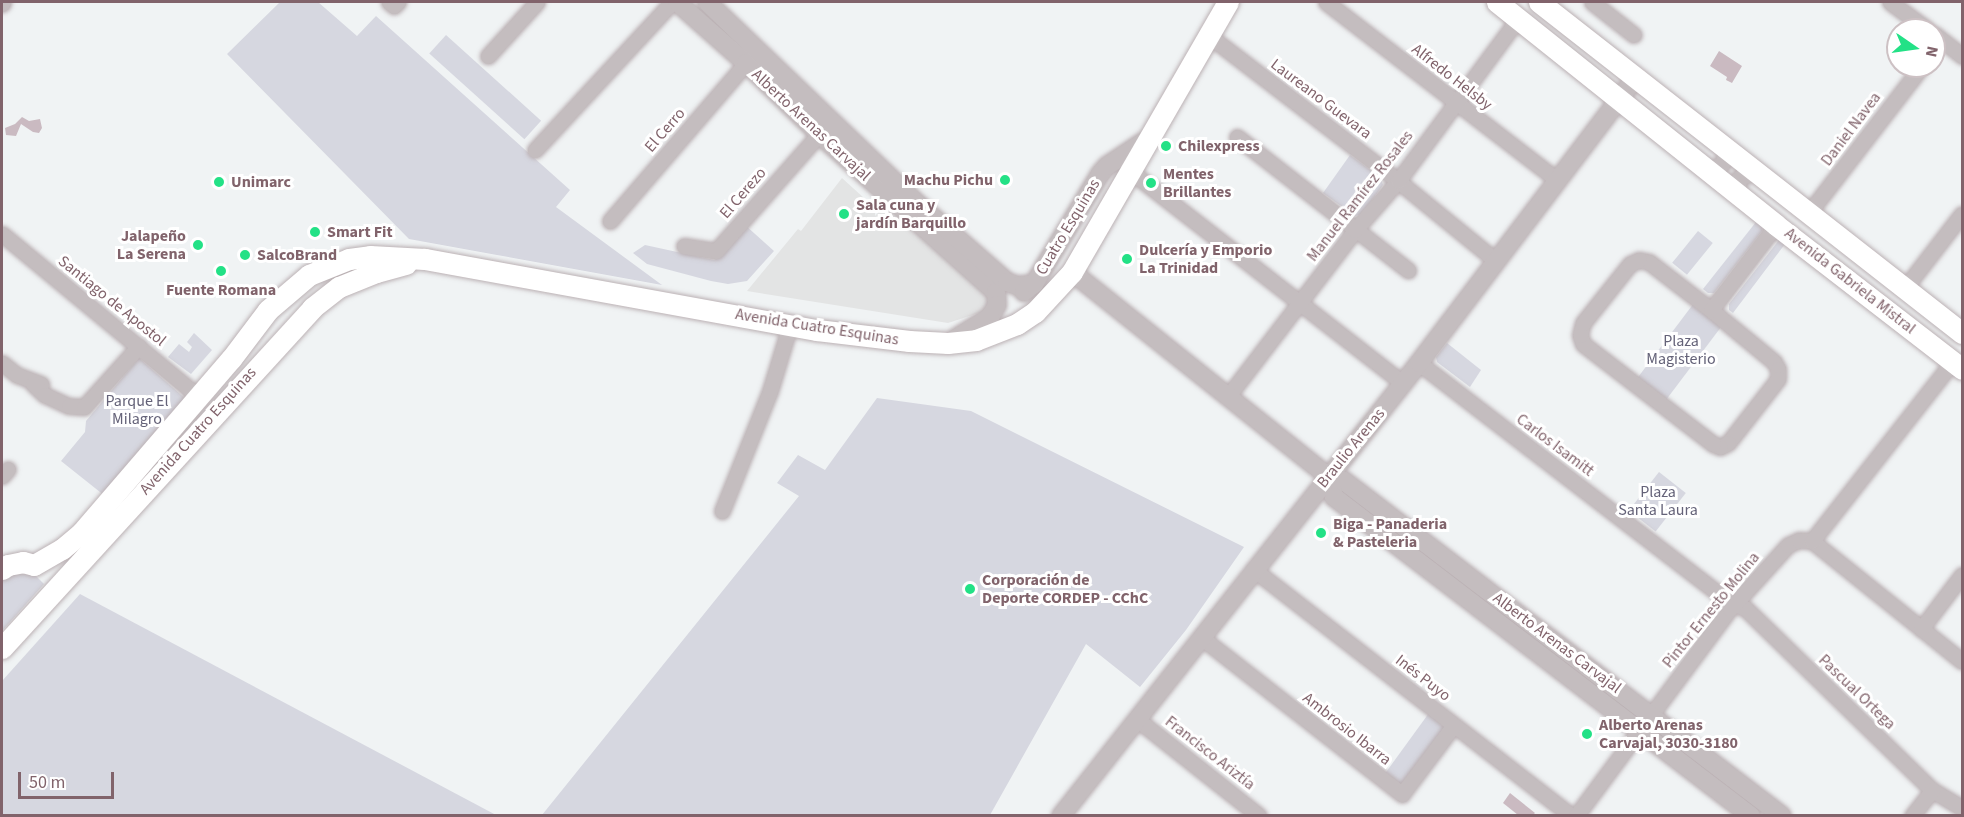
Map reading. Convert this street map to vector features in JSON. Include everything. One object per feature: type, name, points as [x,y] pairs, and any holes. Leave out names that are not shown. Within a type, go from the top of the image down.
[{"type":"main road","points":[[1129,170],[1228,2]]},
{"type":"main road","name":"Avenida Gabriela Mistral","points":[[1497,2],[1619,101],[1738,192],[1776,225],[1958,365]]},
{"type":"main road","name":"Avenida Gabriela Mistral","points":[[1539,2],[1962,333]]},
{"type":"main road","name":"Avenida Cuatro Esquinas","points":[[4,565],[23,562],[34,565],[62,549],[82,532],[268,310],[309,274],[329,265],[370,256],[425,259],[790,325],[909,341],[948,343],[990,336],[1017,324],[1035,312],[1072,272],[1129,170]]},
{"type":"main road","name":"Avenida Cuatro Esquinas","points":[[2,648],[312,308],[339,287],[376,272],[425,259]]},
{"type":"main road","points":[[34,565],[51,576],[58,587]]},
{"type":"street","points":[[389,2],[394,6],[398,2]]},
{"type":"street","points":[[488,56],[537,2]]},
{"type":"street","points":[[535,150],[672,2]]},
{"type":"street","name":"Alberto Arenas Carvajal","points":[[677,2],[746,63],[819,134],[996,292]]},
{"type":"street","name":"Alberto Arenas Carvajal","points":[[707,2],[918,204],[1007,282],[1018,286],[1034,284]]},
{"type":"street","name":"Alfredo Helsby","points":[[1326,2],[1557,180]]},
{"type":"street","points":[[1592,2],[1634,35]]},
{"type":"street","points":[[1890,2],[1912,18]]},
{"type":"street","name":"Manuel Ramírez Rosales","points":[[1230,395],[1355,230],[1398,180],[1518,19]]},
{"type":"street","name":"Laureano Guevara","points":[[1208,35],[1398,180],[1496,261]]},
{"type":"street","points":[[1946,47],[1962,56]]},
{"type":"street","name":"El Cerro","points":[[610,221],[746,63]]},
{"type":"street","name":"Braulio Arenas","points":[[1060,816],[1138,720],[1253,569],[1419,363],[1636,77]]},
{"type":"street","name":"Daniel Navea","points":[[1809,214],[1913,78]]},
{"type":"street","name":"El Cerezo","points":[[684,246],[716,251],[819,134]]},
{"type":"street","points":[[1237,137],[1408,270]]},
{"type":"street","name":"Cuatro Esquinas","points":[[996,292],[1020,294],[1034,284],[1107,166],[1146,140]]},
{"type":"street","points":[[1709,170],[1722,164],[1727,149]]},
{"type":"street","name":"Cuatro Esquinas","points":[[1107,166],[1118,165],[1129,170]]},
{"type":"street","points":[[1129,170],[1403,383]]},
{"type":"street","points":[[1738,192],[1739,178],[1754,172]]},
{"type":"street","points":[[1905,288],[1962,214]]},
{"type":"street","points":[[1711,310],[1776,225]]},
{"type":"street","name":"Santiago de Apostol","points":[[2,234],[198,396]]},
{"type":"street","points":[[1639,260],[1649,262],[1711,310],[1774,362],[1779,369],[1778,379],[1728,443],[1720,447],[1713,444],[1583,344],[1580,335],[1583,323],[1630,264],[1639,260]]},
{"type":"street","name":"Alberto Arenas Carvajal","points":[[1072,272],[1230,395],[1329,477],[1344,481],[1646,722],[1751,816]]},
{"type":"street","points":[[948,343],[990,317],[997,305],[996,292]]},
{"type":"street","points":[[722,511],[770,391],[790,325]]},
{"type":"street","points":[[2,363],[33,384],[45,385],[75,398],[79,405],[84,407],[139,346]]},
{"type":"street","name":"Carlos Isamitt","points":[[1419,363],[1731,602]]},
{"type":"street","points":[[1958,365],[1812,541],[1962,661]]},
{"type":"street","name":"Pintor Ernesto Molina","points":[[1576,816],[1731,602],[1788,545],[1799,540],[1812,541]]},
{"type":"street","name":"Inés Puyo","points":[[1253,569],[1571,816]]},
{"type":"street","points":[[1921,629],[1962,575]]},
{"type":"street","name":"Pascual Ortega","points":[[1731,602],[1746,609],[1932,790],[1962,808]]},
{"type":"street","name":"Ambrosio Ibarra","points":[[1202,638],[1402,794],[1454,725]]},
{"type":"street","name":"Francisco Ariztía","points":[[1138,720],[1259,816]]},
{"type":"street","name":"Alberto Arenas Carvajal","points":[[1646,722],[1782,816]]},
{"type":"street","points":[[1912,816],[1932,790]]},
{"type":"shaded area","points":[[1719,51],[1742,66],[1732,83],[1710,66]]},
{"type":"shaded area","points":[[22,117],[29,121],[40,119],[42,128],[39,133],[21,124],[16,136],[6,135],[5,128],[15,124]]},
{"type":"shaded area","points":[[842,178],[875,208],[875,216],[887,203],[991,293],[988,310],[948,323],[747,291],[798,229],[801,231]]},
{"type":"shaded area","points":[[1510,793],[1535,813],[1518,815],[1503,803]]},
{"type":"green space","points":[[280,2],[318,2],[357,36],[376,16],[570,190],[556,207],[662,285],[409,239],[227,54]]},
{"type":"green space","points":[[446,35],[541,121],[524,139],[429,54]]},
{"type":"green space","points":[[1350,155],[1381,178],[1383,185],[1362,214],[1355,216],[1323,193]]},
{"type":"green space","points":[[1756,222],[1762,226],[1762,231],[1714,293],[1708,293],[1703,289]]},
{"type":"green space","points":[[745,225],[774,251],[747,281],[728,284],[711,281],[647,264],[633,253],[645,245],[714,260],[721,256]]},
{"type":"green space","points":[[1698,231],[1713,243],[1687,275],[1672,263]]},
{"type":"green space","points":[[1779,240],[1785,244],[1733,313],[1729,310],[1729,304]]},
{"type":"green space","name":"Plaza Magisterio","points":[[1694,303],[1723,325],[1666,400],[1637,378]]},
{"type":"green space","points":[[194,333],[212,350],[191,374],[168,357],[179,344],[189,352],[192,347],[187,342]]},
{"type":"green space","points":[[1447,343],[1481,370],[1470,387],[1437,362],[1436,357]]},
{"type":"green space","name":"Parque El Milagro","points":[[139,358],[188,401],[105,496],[61,461],[85,432],[86,421]]},
{"type":"green space","name":"Corporación de Deporte CORDEP - CChC","points":[[877,398],[971,411],[1244,547],[1186,630],[1140,687],[1086,644],[990,815],[542,815],[799,496],[777,483],[798,455],[825,470]]},
{"type":"green space","name":"Plaza Santa Laura","points":[[1659,472],[1686,493],[1656,532],[1629,511]]},
{"type":"green space","points":[[18,573],[36,576],[44,584],[2,631],[2,580]]},
{"type":"green space","points":[[80,594],[496,815],[2,815],[2,681]]},
{"type":"green space","points":[[1429,713],[1447,726],[1400,790],[1383,777]]},
{"type":"place","name":"Chilexpress","points":[[1166,146]]},
{"type":"place","name":"Machu Pichu","points":[[1005,180]]},
{"type":"place","name":"Unimarc","points":[[219,182]]},
{"type":"place","name":"Mentes Brillantes","points":[[1151,183]]},
{"type":"place","name":"Sala cuna y jardín Barquillo","points":[[844,214]]},
{"type":"place","name":"Smart Fit","points":[[315,232]]},
{"type":"place","name":"Jalapeño La Serena","points":[[198,245]]},
{"type":"place","name":"SalcoBrand","points":[[245,255]]},
{"type":"place","name":"Dulcería y Emporio La Trinidad","points":[[1127,259]]},
{"type":"place","name":"Fuente Romana","points":[[221,271]]},
{"type":"place","name":"Biga - Panaderia & Pasteleria","points":[[1321,533]]},
{"type":"place","name":"Corporación de Deporte CORDEP - CChC","points":[[970,589]]},
{"type":"place","name":"Alberto Arenas Carvajal, 3030-3180","points":[[1587,734]]}]
